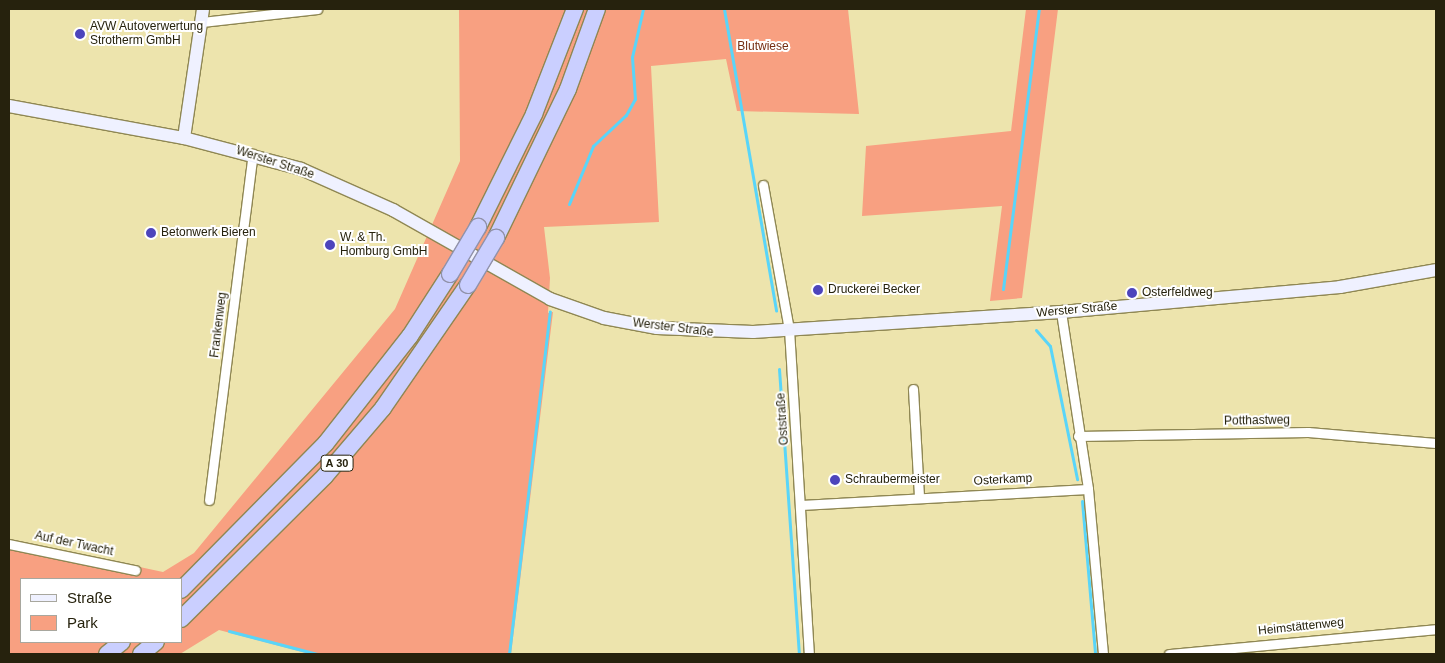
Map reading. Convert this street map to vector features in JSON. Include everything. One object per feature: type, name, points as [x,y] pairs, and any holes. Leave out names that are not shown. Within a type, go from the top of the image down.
[{"type":"highway","name":"A 30","points":[[182,589],[326,443],[410,336],[478,227],[534,114],[575,9]]},
{"type":"highway","name":"A 30","points":[[182,618],[326,476],[383,408],[468,285],[496,238],[561,106],[597,9]]},
{"type":"highway","points":[[106,654],[121,643]]},
{"type":"highway","points":[[141,654],[155,643]]},
{"type":"main road","points":[[184,138],[202,15]]},
{"type":"main road","name":"Werster Straße","points":[[9,106],[184,138],[253,154],[301,169],[393,210],[550,299],[604,318],[704,333],[1061,312],[1340,287],[1436,270]]},
{"type":"street","points":[[202,15],[317,9]]},
{"type":"street","name":"Frankenweg","points":[[209,500],[253,154]]},
{"type":"street","name":"Oststraße","points":[[763,185],[789,329],[809,654]]},
{"type":"street","points":[[1061,312],[1078,436],[1088,489],[1103,654]]},
{"type":"street","points":[[913,389],[919,496]]},
{"type":"street","name":"Potthastweg","points":[[1078,436],[1308,432],[1436,443]]},
{"type":"street","name":"Osterkamp","points":[[801,505],[919,496],[1088,489]]},
{"type":"street","name":"Auf der Twacht","points":[[9,544],[135,570]]},
{"type":"street","name":"Heimstättenweg","points":[[1169,654],[1436,629]]},
{"type":"green space","name":"Blutwiese","points":[[459,9],[848,9],[859,114],[737,111],[726,59],[651,66],[659,222],[544,227],[550,278],[548,313],[553,312],[511,654],[310,654],[219,630],[180,654],[9,654],[9,539],[163,572],[194,553],[395,309],[460,161]]},
{"type":"green space","points":[[1026,9],[1058,9],[1022,298],[990,301],[1002,206],[862,216],[866,146],[1011,131]]},
{"type":"waterway","points":[[569,204],[593,146],[626,115],[635,99],[632,57],[643,9]]},
{"type":"waterway","points":[[724,9],[776,311]]},
{"type":"waterway","points":[[1003,289],[1039,9]]},
{"type":"waterway","points":[[509,654],[550,311]]},
{"type":"waterway","points":[[1036,330],[1050,346],[1077,479]]},
{"type":"waterway","points":[[779,369],[799,654]]},
{"type":"waterway","points":[[1082,501],[1095,654]]},
{"type":"waterway","points":[[229,631],[317,654]]},
{"type":"place","name":"AVW Autoverwertung Strotherm GmbH","points":[[80,34]]},
{"type":"place","name":"Betonwerk Bieren","points":[[151,233]]},
{"type":"place","name":"W. & Th. Homburg GmbH","points":[[330,245]]},
{"type":"place","name":"Druckerei Becker","points":[[818,290]]},
{"type":"place","name":"Osterfeldweg","points":[[1132,293]]},
{"type":"place","name":"Schraubermeister","points":[[835,480]]}]
